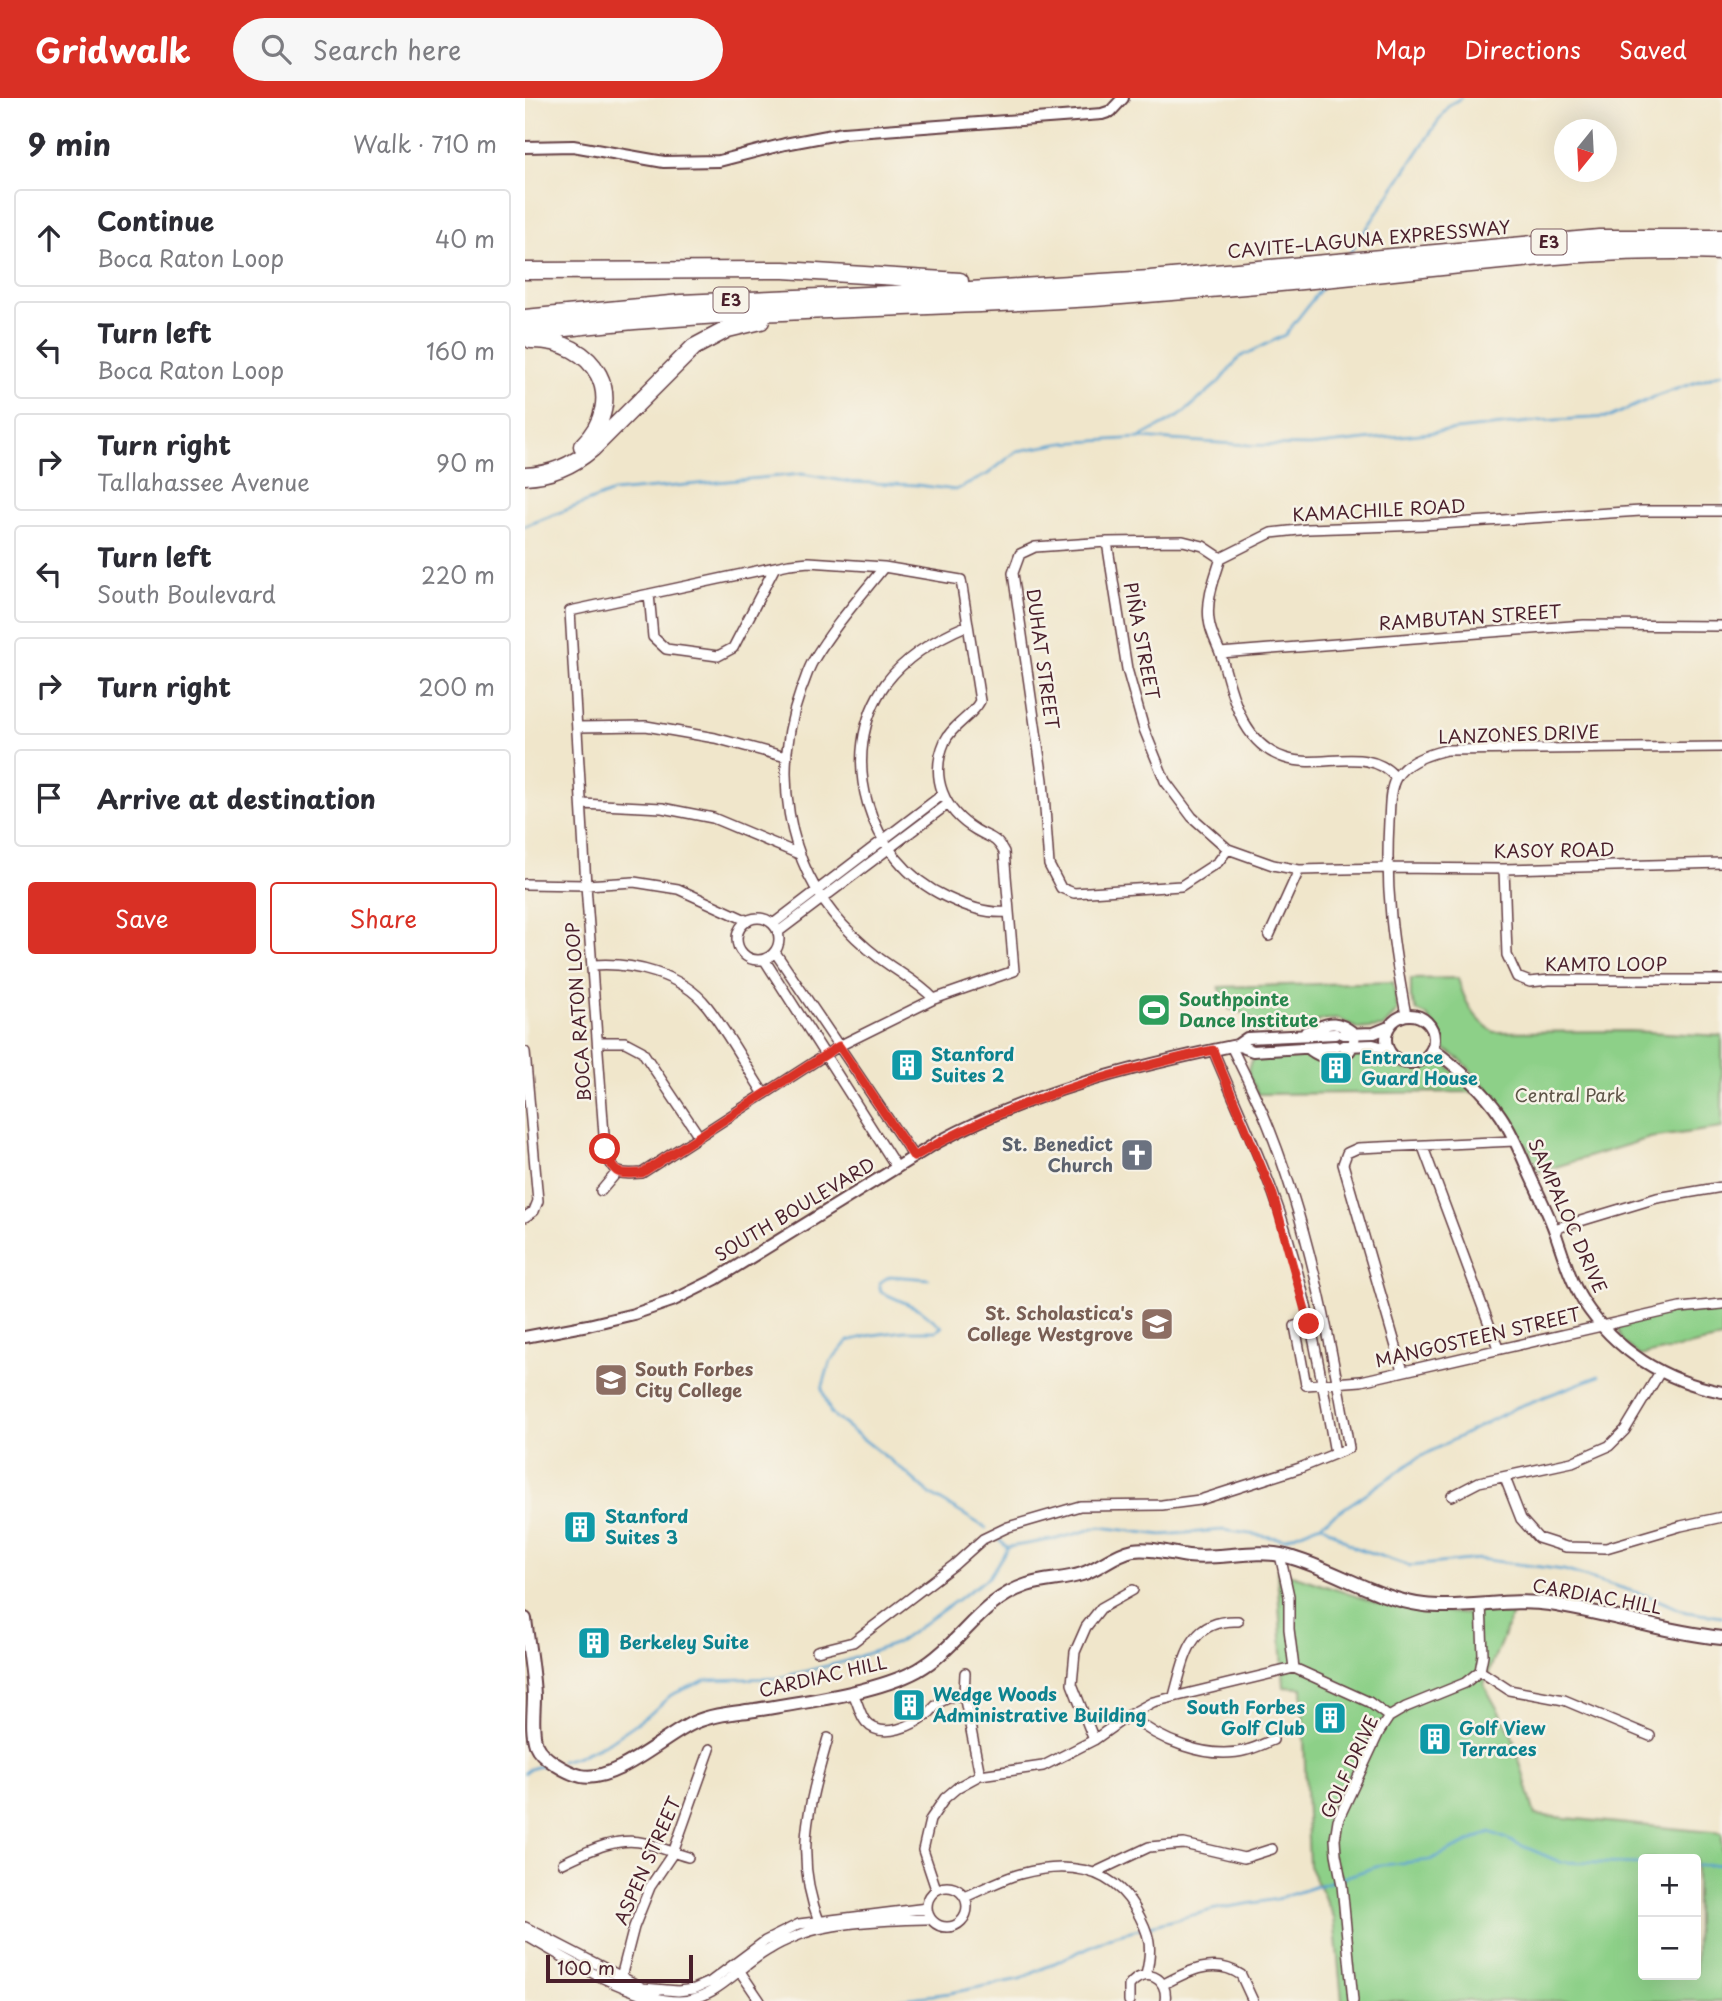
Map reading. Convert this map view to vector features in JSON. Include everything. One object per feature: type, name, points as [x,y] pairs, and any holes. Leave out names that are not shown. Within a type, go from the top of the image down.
[{"type":"highway","name":"CAVITE–LAGUNA EXPRESSWAY","points":[[1019,295],[1137,280],[1599,238],[1722,238]]},
{"type":"highway","name":"CAVITE–LAGUNA EXPRESSWAY","points":[[1019,295],[1298,283],[1629,251],[1722,252]]},
{"type":"highway","points":[[525,271],[785,270],[972,281],[1019,295]]},
{"type":"highway","name":"E3","points":[[525,318],[681,303],[938,292],[1019,295]]},
{"type":"highway","name":"E3","points":[[525,333],[672,318],[827,310],[1019,295]]},
{"type":"highway","points":[[525,475],[551,473],[584,456],[682,357],[704,340],[740,325],[827,310]]},
{"type":"highway","points":[[525,340],[549,340],[576,349],[596,370],[604,397],[599,422],[584,444],[560,460],[546,465],[525,466]]},
{"type":"main road","name":"CARDIAC HILL","points":[[525,1619],[534,1694],[536,1744],[544,1755],[581,1776],[600,1776],[615,1770],[695,1722],[720,1715],[852,1692],[919,1670],[991,1604],[1009,1593],[1028,1585],[1067,1579],[1087,1572],[1118,1554],[1142,1549],[1189,1557],[1280,1555],[1338,1575],[1372,1591],[1423,1605],[1516,1601],[1550,1604],[1722,1638]]},
{"type":"street","points":[[525,147],[573,146],[664,162],[719,161],[843,133],[1102,114],[1111,111],[1123,98]]},
{"type":"street","name":"KAMACHILE ROAD","points":[[1221,558],[1271,533],[1308,529],[1424,526],[1641,511],[1722,511]]},
{"type":"street","name":"DUHAT STREET","points":[[1221,558],[1203,546],[1183,541],[1035,547],[1020,554],[1013,573],[1043,780],[1049,865],[1061,888],[1074,893],[1181,886],[1218,862],[1228,849]]},
{"type":"street","name":"PIÑA STREET","points":[[1107,542],[1127,669],[1144,729],[1165,781],[1192,817],[1228,849],[1273,865],[1299,870],[1387,868]]},
{"type":"street","points":[[1221,558],[1211,591],[1209,620],[1231,693],[1247,732],[1266,750],[1288,760],[1357,760],[1376,763],[1387,768],[1396,778],[1391,797],[1387,868],[1391,933],[1406,1015]]},
{"type":"street","name":"BOCA RATON LOOP","points":[[617,1172],[612,1169],[605,1149],[570,611],[810,562],[884,567],[961,580],[980,701],[976,710],[958,723],[946,740],[939,761],[945,800]]},
{"type":"street","points":[[884,567],[812,662],[792,714],[786,758],[789,812],[799,854],[820,895],[843,925],[890,966],[915,980],[935,999]]},
{"type":"street","points":[[649,594],[653,637],[666,649],[718,656],[733,648],[774,569]]},
{"type":"street","points":[[968,625],[920,648],[886,683],[868,718],[861,759],[864,795],[877,832],[899,864],[930,889],[965,906],[1008,912]]},
{"type":"street","name":"RAMBUTAN STREET","points":[[1220,653],[1584,625],[1722,626]]},
{"type":"street","points":[[577,727],[646,726],[715,738],[786,758]]},
{"type":"street","name":"LANZONES DRIVE","points":[[1396,778],[1411,764],[1428,754],[1446,750],[1722,747]]},
{"type":"street","points":[[601,1191],[617,1172],[621,1175],[642,1173],[839,1046],[935,999],[1014,971],[1004,852],[997,839],[977,831],[960,819],[945,800],[775,928]]},
{"type":"street","points":[[582,804],[662,808],[713,818],[799,854]]},
{"type":"street","name":"KASOY ROAD","points":[[1387,868],[1504,869],[1722,863]]},
{"type":"street","name":"KAMTO LOOP","points":[[1504,869],[1507,955],[1517,978],[1530,982],[1722,980]]},
{"type":"street","points":[[1269,936],[1299,870]]},
{"type":"street","points":[[525,884],[586,885],[635,882],[678,889],[748,921]]},
{"type":"street","points":[[761,918],[775,928],[779,939],[775,952],[764,959],[751,958],[741,950],[738,944],[739,931],[748,921],[761,918]]},
{"type":"street","points":[[775,952],[914,1157]]},
{"type":"street","points":[[764,959],[897,1168]]},
{"type":"street","points":[[593,965],[610,964],[648,969],[686,988],[706,1004],[764,1094]]},
{"type":"street","points":[[1406,1015],[1421,1017],[1432,1027],[1435,1042],[1433,1049],[1422,1061],[1399,1061],[1388,1049],[1386,1042],[1389,1027],[1393,1021],[1406,1015]]},
{"type":"street","name":"SOUTH BOULEVARD","points":[[1299,1035],[1321,1024],[1344,1026],[1345,1055],[1330,1059],[1308,1048]]},
{"type":"street","name":"SOUTH BOULEVARD","points":[[1234,1046],[1253,1051],[1308,1048],[1389,1027]]},
{"type":"street","name":"SOUTH BOULEVARD","points":[[525,1337],[635,1314],[672,1301],[716,1279],[965,1128],[1016,1107],[1148,1064],[1234,1046],[1247,1038],[1299,1035],[1388,1049]]},
{"type":"street","points":[[598,1042],[625,1042],[642,1051],[699,1136]]},
{"type":"street","points":[[817,1651],[853,1642],[983,1539],[1008,1527],[1080,1506],[1162,1505],[1200,1500],[1300,1468],[1349,1448],[1325,1320],[1291,1190],[1234,1046]]},
{"type":"street","name":"SAMPALOC DRIVE","points":[[1433,1049],[1467,1075],[1500,1115],[1515,1141],[1582,1300],[1601,1325],[1618,1345],[1660,1372],[1722,1392]]},
{"type":"street","points":[[1213,1050],[1273,1195],[1309,1324],[1335,1453]]},
{"type":"street","points":[[525,1052],[538,1201],[534,1211],[525,1217]]},
{"type":"street","points":[[1403,1371],[1343,1164],[1347,1153],[1358,1148],[1515,1141]]},
{"type":"street","points":[[1423,1147],[1497,1348]]},
{"type":"street","points":[[1554,1229],[1657,1198],[1722,1187]]},
{"type":"street","name":"MANGOSTEEN STREET","points":[[1323,1385],[1403,1371],[1680,1308],[1722,1304]]},
{"type":"street","points":[[1323,1385],[1305,1385],[1295,1326],[1325,1320]]},
{"type":"street","points":[[1452,1496],[1479,1482],[1572,1462],[1609,1446],[1625,1430],[1660,1372]]},
{"type":"street","points":[[1505,1478],[1521,1519],[1538,1538],[1566,1547],[1606,1548],[1722,1517]]},
{"type":"street","points":[[1280,1555],[1289,1596],[1289,1629],[1294,1668]]},
{"type":"street","points":[[1094,1740],[1072,1684],[1075,1652],[1086,1628],[1101,1608],[1133,1590]]},
{"type":"street","points":[[1481,1604],[1483,1655],[1480,1671],[1509,1690],[1564,1700],[1650,1736]]},
{"type":"street","points":[[1174,1696],[1183,1664],[1199,1632],[1212,1623],[1238,1620]]},
{"type":"street","points":[[936,1889],[923,1850],[930,1821],[945,1798],[980,1775],[1043,1766],[1094,1740],[1153,1702],[1294,1668],[1361,1698],[1389,1717]]},
{"type":"street","name":"GOLF DRIVE","points":[[1353,2001],[1335,1839],[1338,1820],[1389,1717],[1406,1707],[1465,1683],[1480,1671]]},
{"type":"street","points":[[965,1673],[964,1695],[980,1775]]},
{"type":"street","points":[[852,1692],[858,1701],[863,1719],[872,1728],[886,1732],[898,1729],[928,1713],[940,1701],[964,1695]]},
{"type":"street","points":[[1129,1715],[1147,1730],[1173,1743],[1219,1752],[1245,1751],[1273,1740]]},
{"type":"street","points":[[821,1925],[807,1876],[804,1844],[810,1803],[828,1738]]},
{"type":"street","name":"ASPEN STREET","points":[[620,1982],[634,1927],[646,1897],[673,1853],[710,1749]]},
{"type":"street","points":[[563,1863],[593,1848],[642,1842],[688,1857]]},
{"type":"street","points":[[1096,1872],[1149,1847],[1184,1844],[1244,1858],[1272,1849]]},
{"type":"street","points":[[965,1897],[1020,1874],[1068,1868],[1096,1872],[1118,1886],[1148,1932],[1151,1952],[1146,1975]]},
{"type":"street","points":[[525,1935],[620,1982],[643,1988],[678,1991],[694,1989],[710,1982],[737,1966],[765,1941],[799,1924],[930,1919],[946,1927],[956,1925],[965,1917],[965,1897],[951,1887],[936,1889],[928,1899],[930,1919]]},
{"type":"street","points":[[821,1925],[927,1908]]},
{"type":"street","points":[[525,1927],[620,1982]]},
{"type":"street","points":[[737,1966],[760,2001]]},
{"type":"street","points":[[1164,1984],[1193,1969],[1219,1966],[1241,1975],[1253,2001]]},
{"type":"street","points":[[1129,2001],[1129,1986],[1133,1980],[1146,1975],[1159,1979],[1164,1984],[1165,2001]]},
{"type":"green space","name":"Central Park","points":[[1458,978],[1471,1009],[1494,1032],[1629,1031],[1722,1036],[1722,1128],[1650,1138],[1539,1172],[1528,1150],[1487,1088],[1462,1061],[1442,1047],[1437,1029],[1426,1015],[1417,1011],[1411,998],[1411,979]]},
{"type":"green space","points":[[1393,982],[1398,1011],[1383,1027],[1358,1029],[1339,1019],[1321,1020],[1298,1031],[1263,1032],[1249,1016],[1229,1009],[1219,987]]},
{"type":"green space","points":[[1291,1053],[1373,1053],[1406,1070],[1444,1063],[1478,1092],[1258,1094],[1248,1070],[1256,1056]]},
{"type":"green space","points":[[1722,1306],[1722,1339],[1640,1356],[1623,1342],[1617,1325],[1680,1310]]},
{"type":"green space","name":"South Forbes Golf Club","points":[[1277,1570],[1377,1603],[1462,1614],[1515,1607],[1484,1685],[1512,1735],[1535,1815],[1722,1833],[1722,2001],[1342,2001],[1334,1917],[1309,1866],[1302,1688],[1284,1687]]},
{"type":"waterway","points":[[1349,255],[1449,105],[1461,98]]},
{"type":"waterway","points":[[1139,438],[1181,415],[1218,383],[1240,357],[1285,335],[1324,285]]},
{"type":"waterway","points":[[525,526],[613,492],[802,474],[850,482],[956,490],[988,474],[1017,451],[1063,443],[1139,438],[1310,446],[1538,421],[1610,417],[1654,397],[1722,373]]},
{"type":"waterway","points":[[929,1279],[890,1276],[879,1283],[881,1292],[921,1310],[942,1327],[936,1331],[904,1331],[848,1341],[830,1362],[822,1389],[831,1414],[930,1494],[986,1528]]},
{"type":"waterway","points":[[561,1761],[582,1755],[609,1742],[650,1714],[671,1695],[705,1680],[778,1678],[843,1662],[897,1643],[989,1577],[1008,1547],[1057,1539],[1100,1527],[1162,1535],[1223,1530],[1284,1539],[1321,1524],[1418,1458],[1515,1408],[1599,1376]]},
{"type":"waterway","points":[[1321,1524],[1354,1547],[1410,1566],[1479,1559],[1564,1570],[1651,1597],[1686,1612],[1722,1617]]},
{"type":"waterway","points":[[999,1540],[1007,1547]]},
{"type":"waterway","points":[[525,1773],[547,1764]]},
{"type":"waterway","points":[[885,2001],[950,1993],[1020,1979],[1115,1935],[1216,1909],[1277,1899],[1382,1865],[1430,1860],[1490,1832],[1560,1862],[1638,1864]]},
{"type":"waterway","points":[[1701,1866],[1722,1864]]},
{"type":"place","name":"Southpointe Dance Institute","points":[[1154,1010]]},
{"type":"place","name":"Stanford Suites 2","points":[[907,1065]]},
{"type":"place","name":"Entrance Guard House","points":[[1336,1068]]},
{"type":"place","name":"St. Benedict Church","points":[[1137,1155]]},
{"type":"place","name":"St. Scholastica's College Westgrove","points":[[1157,1324]]},
{"type":"place","name":"South Forbes City College","points":[[611,1380]]},
{"type":"place","name":"Stanford Suites 3","points":[[580,1527]]},
{"type":"place","name":"Berkeley Suite","points":[[594,1643]]},
{"type":"place","name":"Wedge Woods Administrative Building","points":[[909,1705]]},
{"type":"place","name":"South Forbes Golf Club","points":[[1330,1718]]},
{"type":"place","name":"Golf View Terraces","points":[[1435,1739]]},
{"type":"route","points":[[605,1149],[612,1169],[621,1175],[642,1173],[839,1046],[914,1157],[965,1128],[1016,1107],[1148,1064],[1213,1050],[1273,1195],[1309,1324]]}]
